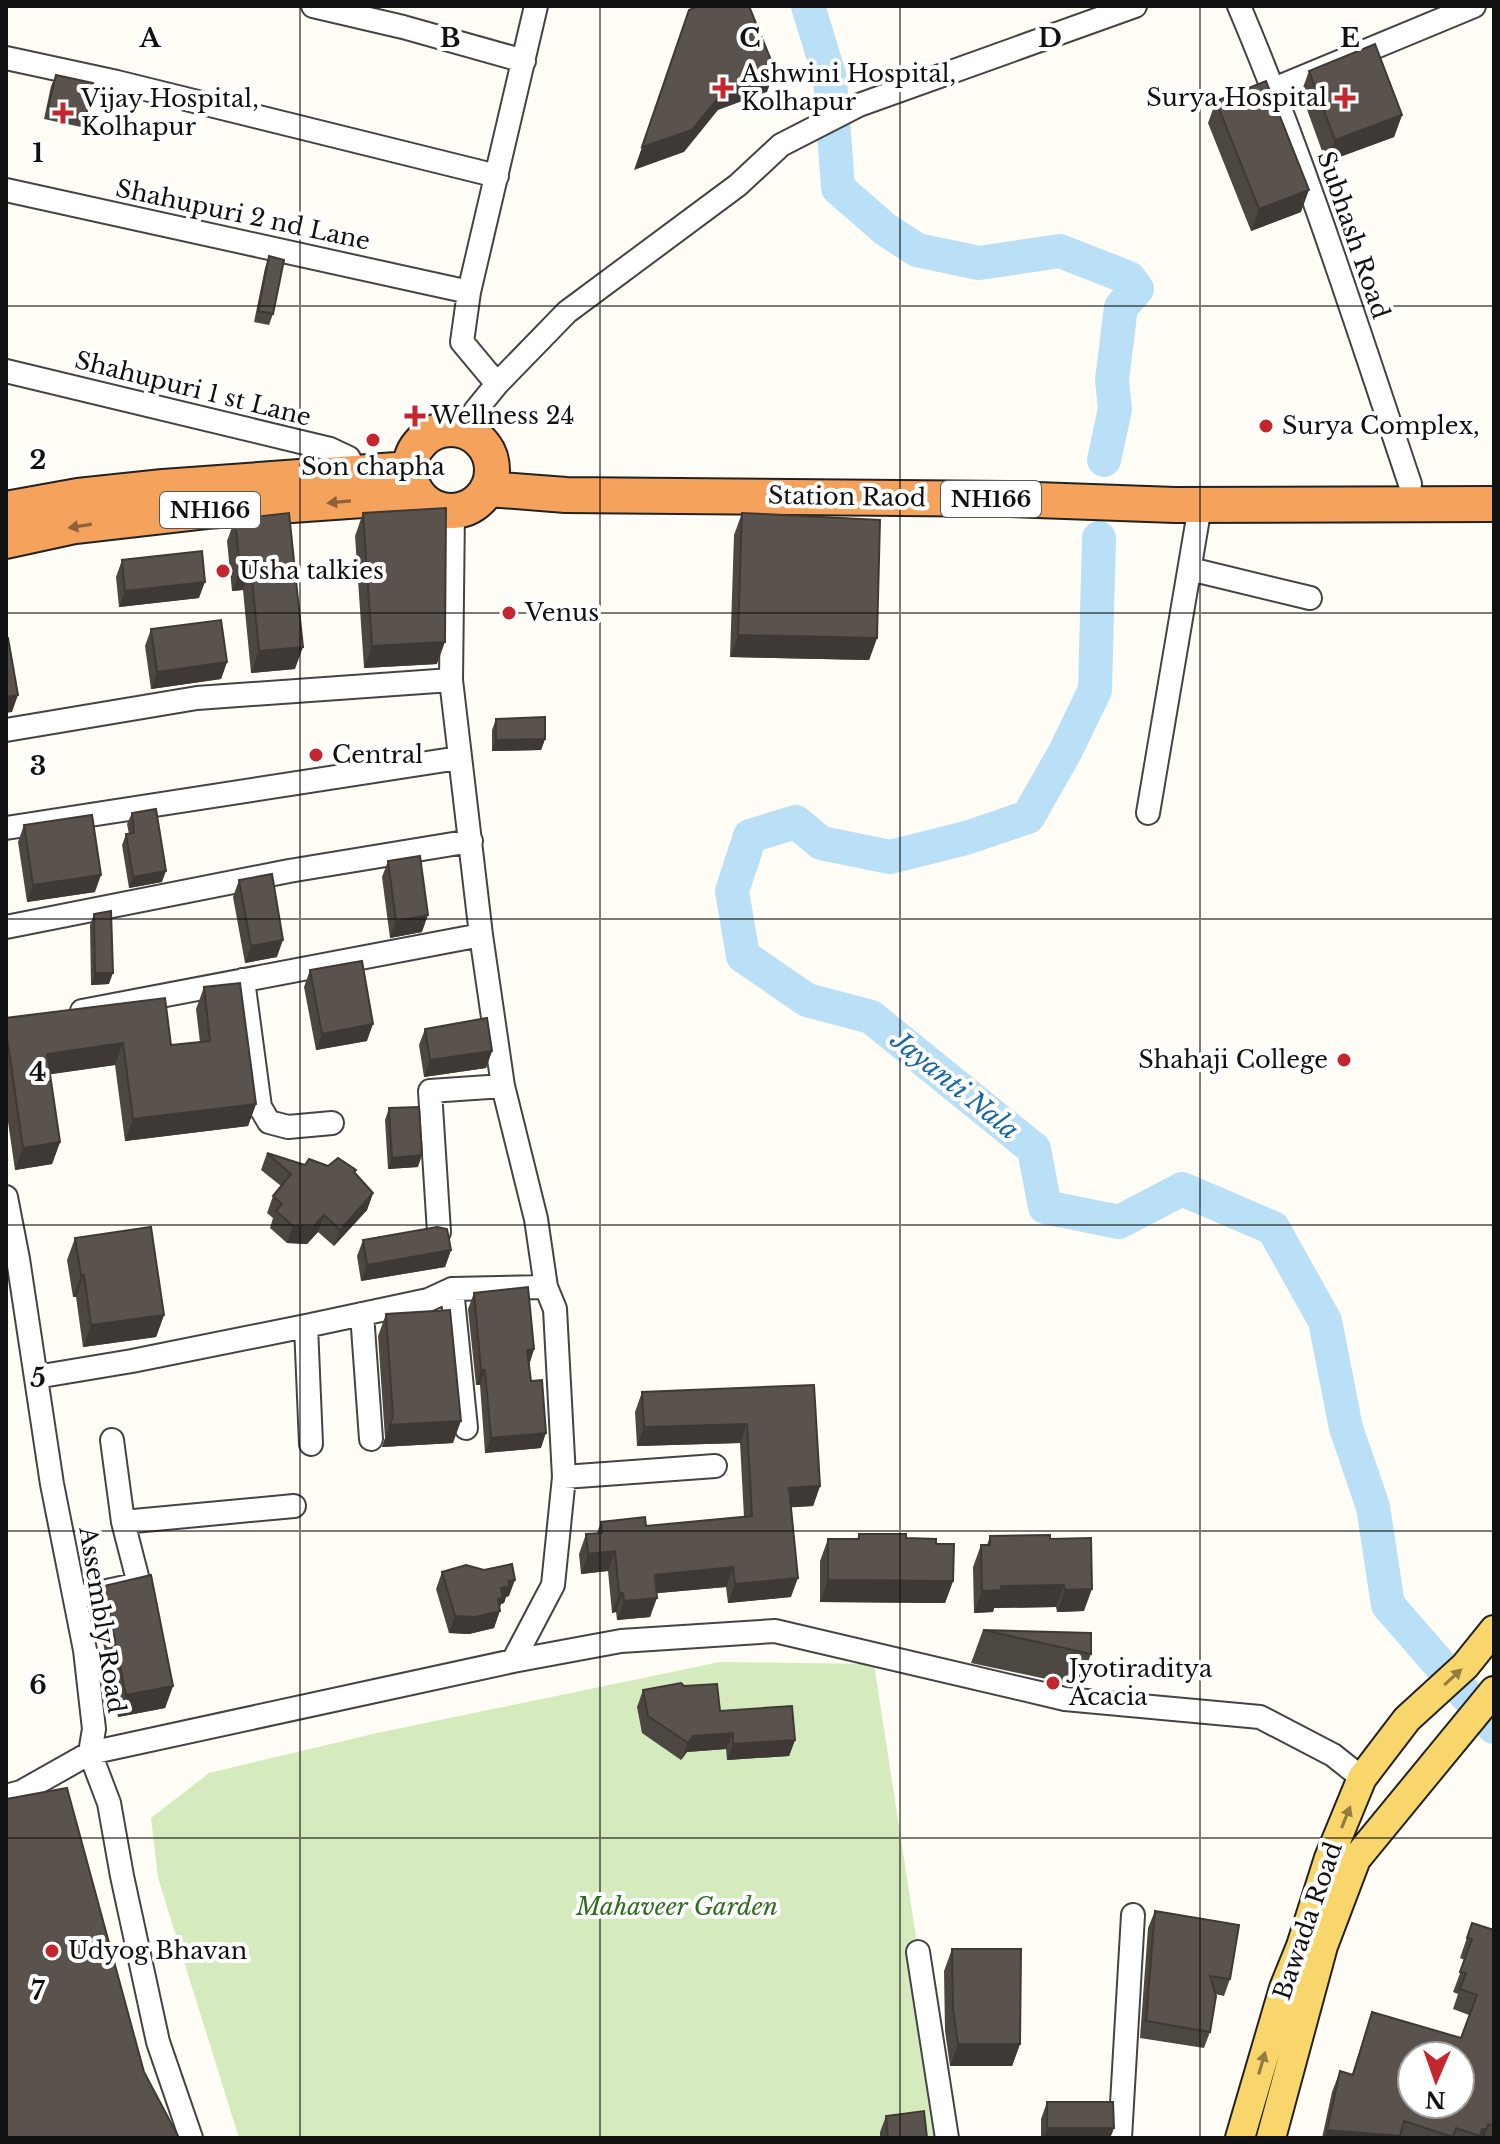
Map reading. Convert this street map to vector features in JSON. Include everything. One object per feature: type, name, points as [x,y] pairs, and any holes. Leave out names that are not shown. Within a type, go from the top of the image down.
[{"type":"highway","name":"NH166","points":[[6,541],[75,526],[156,516],[391,498],[414,470],[432,433],[442,429],[464,431]]},
{"type":"highway","points":[[414,470],[429,505],[453,511],[469,508],[480,500],[491,481],[489,451],[474,435],[464,431]]},
{"type":"highway","name":"NH166","points":[[9,504],[163,487],[414,470]]},
{"type":"highway","name":"NH166","points":[[491,481],[1494,484]]},
{"type":"highway","name":"Station Raod","points":[[491,481],[566,495],[1010,499],[1200,506],[1494,504]]},
{"type":"main road","name":"Bawada Road","points":[[1240,2138],[1284,1988],[1329,1858],[1362,1778],[1407,1719],[1465,1666],[1494,1630]]},
{"type":"main road","points":[[1271,2138],[1323,1946],[1356,1859],[1494,1691]]},
{"type":"street","points":[[313,6],[524,61]]},
{"type":"street","points":[[497,384],[462,342],[469,292],[536,6]]},
{"type":"street","points":[[464,431],[475,411],[497,384],[588,295],[648,255],[738,185],[781,145],[859,105],[1135,6]]},
{"type":"street","name":"Subhash Road","points":[[1239,6],[1274,89],[1410,484]]},
{"type":"street","points":[[1274,89],[1474,6]]},
{"type":"street","points":[[6,58],[132,85],[497,176]]},
{"type":"street","name":"Shahupuri 2 nd Lane","points":[[6,190],[469,292]]},
{"type":"street","name":"Shahupuri 1 st Lane","points":[[6,371],[330,449],[349,458],[355,474]]},
{"type":"street","points":[[1148,813],[1200,506]]},
{"type":"street","points":[[453,511],[451,680],[459,758],[503,1086],[536,1219],[546,1287],[555,1309],[564,1477],[553,1585],[513,1661]]},
{"type":"street","points":[[1190,569],[1310,598]]},
{"type":"street","points":[[6,730],[197,698],[451,680]]},
{"type":"street","points":[[6,828],[459,758]]},
{"type":"street","points":[[6,927],[289,871],[471,841]]},
{"type":"street","points":[[61,1014],[481,935]]},
{"type":"street","points":[[243,980],[260,1107],[269,1122],[288,1127],[332,1123]]},
{"type":"street","points":[[439,1232],[430,1091],[503,1086]]},
{"type":"street","name":"Assembly Road","points":[[6,1197],[52,1484],[85,1650],[94,1729],[90,1753],[109,1803],[158,2042],[191,2138]]},
{"type":"street","points":[[36,1377],[306,1326],[428,1300],[452,1289],[546,1287]]},
{"type":"street","points":[[452,1289],[466,1428]]},
{"type":"street","points":[[362,1314],[371,1439]]},
{"type":"street","points":[[306,1326],[311,1444]]},
{"type":"street","points":[[75,1598],[139,1584],[123,1522],[112,1440]]},
{"type":"street","points":[[564,1477],[715,1466]]},
{"type":"street","points":[[123,1522],[294,1506]]},
{"type":"street","points":[[6,1796],[21,1792],[90,1753],[513,1661],[621,1641],[775,1631],[1065,1699],[1260,1717],[1333,1755],[1362,1778]]},
{"type":"street","points":[[1120,2138],[1133,1915]]},
{"type":"street","points":[[918,1952],[947,2138]]},
{"type":"green space","name":"Mahaveer Garden","points":[[720,1662],[874,1664],[947,2138],[239,2138],[158,1878],[151,1818],[209,1773],[377,1733]]},
{"type":"building","points":[[698,6],[749,6],[775,70],[726,88],[692,130],[642,147],[689,10]]},
{"type":"building","points":[[1375,44],[1402,115],[1335,140],[1309,71]]},
{"type":"building","points":[[56,75],[93,83],[86,116],[48,108]]},
{"type":"building","points":[[1266,81],[1309,190],[1259,209],[1216,101]]},
{"type":"building","points":[[269,256],[284,260],[273,314],[258,311]]},
{"type":"building","points":[[446,508],[445,642],[372,646],[363,513]]},
{"type":"building","points":[[289,513],[303,647],[259,651],[251,568],[240,569],[235,519]]},
{"type":"building","points":[[742,513],[880,520],[877,638],[738,635]]},
{"type":"building","points":[[202,551],[205,582],[125,591],[122,560]]},
{"type":"building","points":[[221,620],[227,662],[157,672],[151,629]]},
{"type":"building","points":[[6,638],[18,695],[6,697]]},
{"type":"building","points":[[545,717],[545,739],[496,740],[496,719]]},
{"type":"building","points":[[156,809],[166,871],[133,877],[126,834],[134,833],[132,813]]},
{"type":"building","points":[[92,815],[101,875],[33,885],[24,825]]},
{"type":"building","points":[[420,856],[428,915],[396,921],[388,861]]},
{"type":"building","points":[[272,874],[283,940],[251,946],[239,880]]},
{"type":"building","points":[[111,911],[113,973],[95,973],[94,914]]},
{"type":"building","points":[[362,961],[373,1024],[322,1034],[310,970]]},
{"type":"building","points":[[240,983],[256,1104],[133,1119],[123,1043],[47,1054],[60,1142],[23,1148],[6,1018],[165,998],[171,1045],[210,1041],[204,987]]},
{"type":"building","points":[[487,1018],[492,1051],[430,1060],[425,1029]]},
{"type":"building","points":[[419,1107],[422,1155],[392,1158],[389,1108]]},
{"type":"building","points":[[267,1153],[305,1165],[309,1159],[328,1166],[338,1158],[356,1170],[354,1172],[373,1193],[340,1230],[324,1215],[313,1227],[293,1226],[276,1211],[282,1204],[273,1196],[291,1174]]},
{"type":"building","points":[[151,1227],[164,1315],[91,1325],[75,1238]]},
{"type":"building","points":[[437,1227],[447,1229],[451,1250],[367,1265],[363,1240]]},
{"type":"building","points":[[528,1287],[534,1349],[527,1350],[531,1381],[542,1380],[546,1433],[491,1438],[474,1293]]},
{"type":"building","points":[[450,1310],[461,1421],[390,1425],[393,1416],[386,1314]]},
{"type":"building","points":[[814,1385],[820,1486],[789,1488],[798,1578],[735,1584],[733,1567],[655,1575],[657,1598],[624,1601],[623,1593],[619,1593],[615,1551],[588,1554],[586,1534],[602,1533],[601,1522],[645,1517],[646,1526],[752,1516],[747,1424],[644,1427],[642,1392]]},
{"type":"building","points":[[859,1534],[906,1534],[906,1538],[936,1539],[936,1544],[954,1544],[953,1581],[828,1580],[828,1539],[859,1539]]},
{"type":"building","points":[[1050,1535],[1050,1539],[1091,1538],[1092,1589],[1065,1590],[1064,1585],[1001,1586],[1001,1590],[982,1591],[981,1545],[990,1545],[990,1536]]},
{"type":"building","points":[[512,1564],[515,1580],[508,1581],[510,1586],[501,1588],[503,1597],[498,1599],[500,1611],[475,1617],[455,1616],[442,1572],[466,1565],[484,1570]]},
{"type":"building","points":[[151,1575],[173,1686],[126,1695],[104,1586]]},
{"type":"building","points":[[983,1630],[1091,1633],[1091,1654]]},
{"type":"building","points":[[681,1683],[684,1686],[717,1684],[720,1711],[792,1706],[795,1740],[733,1744],[733,1733],[693,1736],[688,1743],[648,1716],[643,1690]]},
{"type":"building","name":"Udyog Bhavan","points":[[67,1788],[144,2072],[179,2138],[6,2138],[6,1799]]},
{"type":"building","points":[[1155,1911],[1239,1925],[1230,1979],[1210,1976],[1216,1996],[1210,2032],[1146,2021]]},
{"type":"building","points":[[1472,1923],[1494,1930],[1494,2126],[1488,2124],[1480,2136],[1456,2128],[1453,2137],[1404,2121],[1400,2136],[1327,2130],[1340,2071],[1353,2075],[1372,2012],[1461,2038],[1477,1995],[1460,1989],[1466,1973],[1460,1972],[1472,1939],[1467,1938]]},
{"type":"building","points":[[952,1949],[1021,1949],[1020,2044],[958,2044],[953,2009]]},
{"type":"building","points":[[1047,2102],[1113,2102],[1114,2128],[1047,2128]]},
{"type":"building","points":[[924,2111],[927,2138],[888,2138],[886,2116]]},
{"type":"waterway","name":"Jayanti Nala","points":[[808,6],[830,78],[838,188],[885,229],[917,250],[979,263],[1060,251],[1129,278],[1137,289],[1121,307],[1112,380],[1115,409],[1104,460]]},
{"type":"waterway","name":"Jayanti Nala","points":[[1099,538],[1095,690],[1028,817],[966,838],[890,857],[821,843],[796,822],[750,836],[732,891],[743,956],[807,1000],[871,1017],[1034,1149],[1045,1207],[1119,1222],[1182,1189],[1273,1228],[1325,1321],[1346,1428],[1373,1507],[1388,1605],[1494,1727]]},
{"type":"place","name":"Ashwini Hospital, Kolhapur","points":[[723,88]]},
{"type":"place","name":"Surya Hospital","points":[[1345,98]]},
{"type":"place","name":"Vijay Hospital, Kolhapur","points":[[63,113]]},
{"type":"place","name":"Wellness 24","points":[[415,416]]},
{"type":"place","name":"Surya Complex,","points":[[1266,426]]},
{"type":"place","name":"Son chapha","points":[[373,440]]},
{"type":"place","name":"Usha talkies","points":[[223,571]]},
{"type":"place","name":"Venus","points":[[509,613]]},
{"type":"place","name":"Central","points":[[316,755]]},
{"type":"place","name":"Shahaji College","points":[[1344,1060]]},
{"type":"place","name":"Jyotiraditya Acacia","points":[[1053,1683]]},
{"type":"place","name":"Udyog Bhavan","points":[[52,1951]]}]
